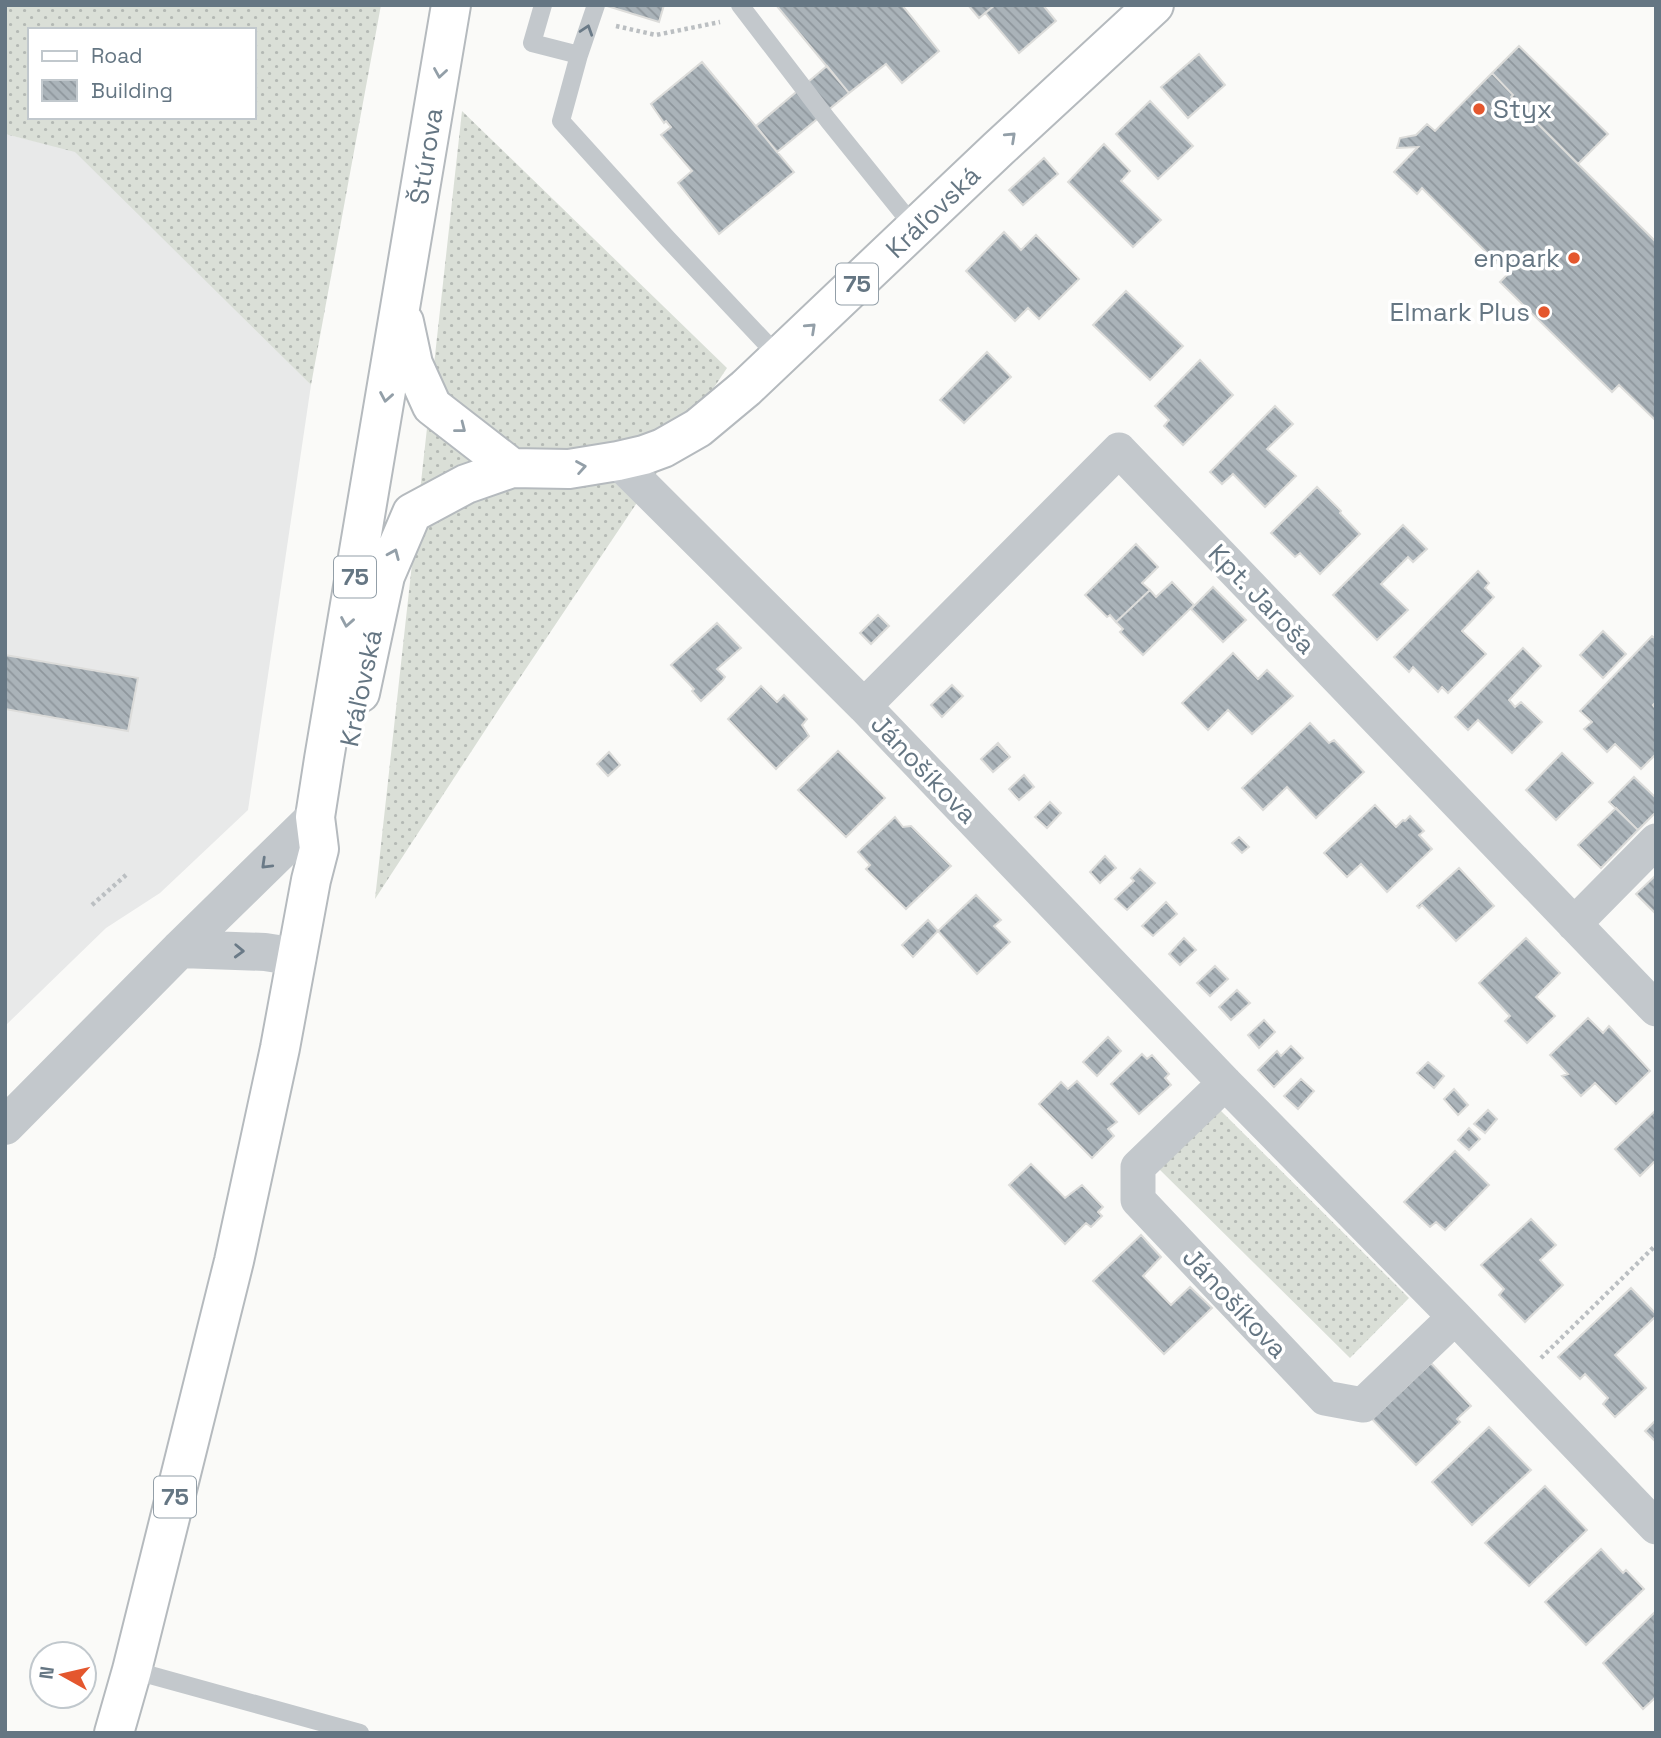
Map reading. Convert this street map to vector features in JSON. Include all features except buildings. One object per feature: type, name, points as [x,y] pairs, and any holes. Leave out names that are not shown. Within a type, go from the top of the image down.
[{"type":"main road","name":"Štúrova","points":[[401,306],[451,5]]},
{"type":"main road","name":"Kráľovská","points":[[317,833],[331,827],[385,576],[412,513],[466,484],[512,468],[569,469],[618,461],[663,448],[698,428],[723,409],[1154,5]]},
{"type":"main road","name":"75","points":[[401,306],[413,363],[432,406],[512,468]]},
{"type":"main road","name":"75","points":[[114,1733],[234,1261],[280,1048],[297,957],[401,306]]},
{"type":"street","name":"Kpt. Jaroša","points":[[864,706],[1119,450],[1656,1009]]},
{"type":"street","name":"Jánošíkova","points":[[618,461],[864,706],[1656,1527]]},
{"type":"street","name":"Kráľovská","points":[[5,1126],[180,949],[317,833]]},
{"type":"street","points":[[1574,925],[1656,841]]},
{"type":"street","points":[[180,949],[297,957]]},
{"type":"street","name":"Jánošíkova","points":[[1225,1083],[1138,1167],[1138,1200],[1325,1398],[1363,1405],[1455,1317]]},
{"type":"lane","points":[[543,5],[532,43],[579,55]]},
{"type":"lane","points":[[744,11],[915,228]]},
{"type":"lane","points":[[593,13],[561,121],[779,357]]},
{"type":"lane","points":[[132,1670],[359,1733]]},
{"type":"path","points":[[593,13],[656,35],[744,11]]},
{"type":"path","points":[[92,905],[126,876]]},
{"type":"path","points":[[1533,1366],[1656,1245]]},
{"type":"shaded area","points":[[5,5],[381,5],[311,385],[75,152],[5,134]]},
{"type":"shaded area","points":[[462,111],[727,368],[375,899]]},
{"type":"shaded area","points":[[5,134],[75,151],[311,385],[248,810],[160,893],[106,928],[5,1026]]},
{"type":"shaded area","points":[[1217,1107],[1409,1298],[1350,1358],[1157,1167]]},
{"type":"place","name":"Styx","points":[[1479,109]]},
{"type":"place","name":"enpark","points":[[1574,258]]},
{"type":"place","name":"Elmark Plus","points":[[1544,312]]}]
